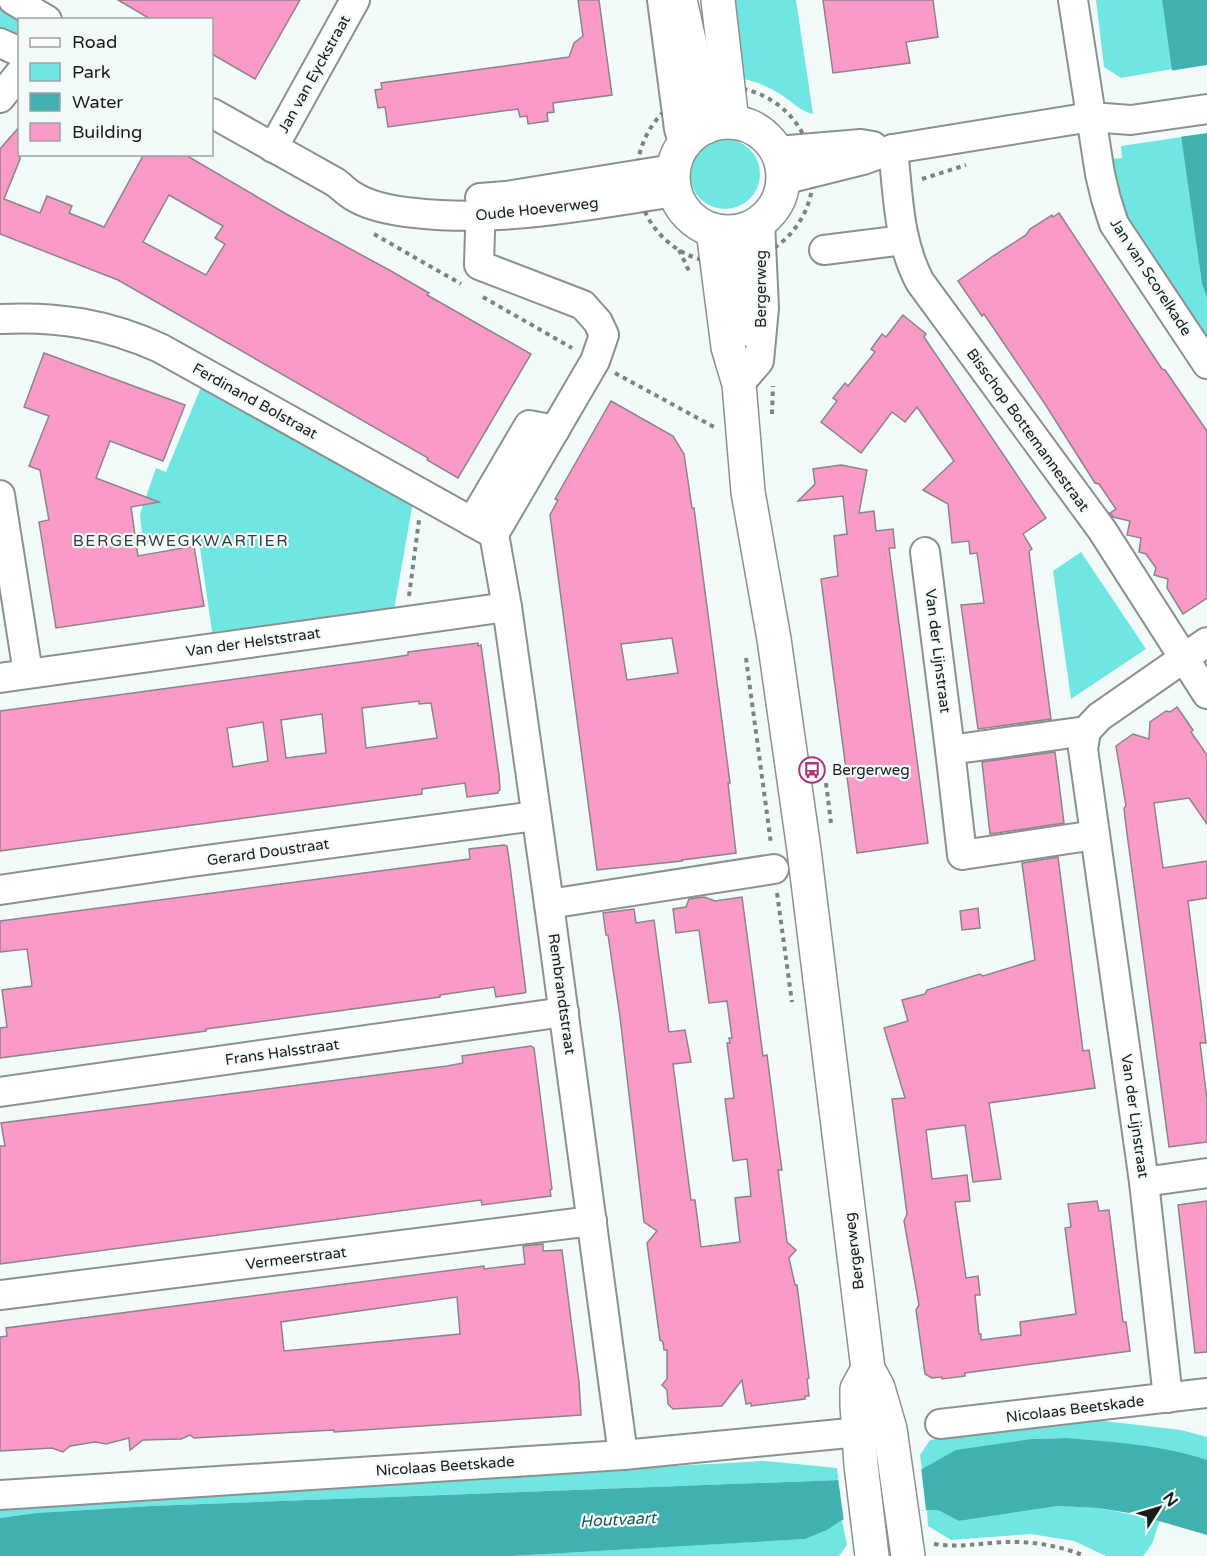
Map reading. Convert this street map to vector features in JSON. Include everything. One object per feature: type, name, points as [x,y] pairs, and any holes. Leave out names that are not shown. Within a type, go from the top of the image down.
[{"type":"main road","points":[[680,0],[701,93]]},
{"type":"main road","points":[[694,151],[746,125],[759,131],[795,163],[777,204],[739,244],[698,224],[685,213],[701,93],[718,0]]},
{"type":"main road","name":"Bergerweg","points":[[739,244],[744,350],[738,384],[748,492],[774,639],[804,850],[868,1369],[857,1389],[874,1431],[897,1470],[902,1514],[919,1548]]},
{"type":"main road","name":"Bergerweg","points":[[872,1556],[862,1475],[874,1431]]},
{"type":"street","points":[[13,0],[44,18]]},
{"type":"street","name":"Jan van Eyckstraat","points":[[273,148],[355,0]]},
{"type":"street","points":[[662,0],[701,93],[694,151]]},
{"type":"street","name":"Jan van Scorelkade","points":[[1073,0],[1106,200],[1114,224],[1207,364]]},
{"type":"street","points":[[0,43],[18,51]]},
{"type":"street","points":[[0,98],[18,76]]},
{"type":"street","points":[[795,163],[864,160],[893,148],[1091,117],[1131,120],[1207,90]]},
{"type":"street","points":[[1166,105],[1207,109]]},
{"type":"street","name":"Oude Hoeverweg","points":[[213,114],[335,182],[437,197],[481,208],[506,196],[639,186],[694,151]]},
{"type":"street","name":"Bisschop Bottemannestraat","points":[[893,148],[904,240],[920,282],[1102,530],[1207,694]]},
{"type":"street","points":[[481,208],[479,265],[583,305],[598,322],[603,335],[595,362],[555,430],[483,528]]},
{"type":"street","points":[[824,250],[904,240]]},
{"type":"street","name":"Ferdinand Bolstraat","points":[[0,319],[52,319],[79,322],[114,329],[137,338],[160,348],[483,528]]},
{"type":"street","points":[[0,495],[14,676]]},
{"type":"street","name":"Rembrandtstraat","points":[[483,528],[507,607],[623,1455]]},
{"type":"street","name":"Van der Lijnstraat","points":[[925,552],[962,855],[1095,835]]},
{"type":"street","name":"Van der Helststraat","points":[[14,676],[507,607]]},
{"type":"street","points":[[950,750],[1086,731],[1099,717],[1207,642]]},
{"type":"street","name":"Van der Lijnstraat","points":[[1086,731],[1083,749],[1144,1182],[1168,1398]]},
{"type":"street","name":"Gerard Doustraat","points":[[0,890],[536,816]]},
{"type":"street","points":[[549,904],[774,869]]},
{"type":"street","name":"Frans Halsstraat","points":[[0,1092],[564,1012]]},
{"type":"street","points":[[1144,1182],[1207,1173]]},
{"type":"street","name":"Vermeerstraat","points":[[0,1295],[592,1221]]},
{"type":"street","points":[[1168,1398],[1207,1394]]},
{"type":"street","name":"Nicolaas Beetskade","points":[[940,1424],[1168,1398],[1207,1414]]},
{"type":"street","name":"Nicolaas Beetskade","points":[[0,1495],[623,1455],[874,1431]]},
{"type":"path","points":[[701,93],[758,93],[783,110],[802,131],[795,163],[811,194],[803,218],[787,238],[739,244],[704,260],[679,250],[663,238],[651,222],[639,186],[639,153],[648,131],[663,111],[701,93]]},
{"type":"path","points":[[406,621],[423,494]]},
{"type":"path","points":[[919,1548],[934,1544],[955,1547],[1008,1542],[1053,1546],[1085,1556]]},
{"type":"green space","points":[[730,0],[796,0],[813,114],[769,88],[735,77]]},
{"type":"green space","points":[[1096,0],[1162,0],[1172,69],[1121,78],[1104,67]]},
{"type":"green space","points":[[0,4],[18,18],[18,41],[0,31]]},
{"type":"green space","points":[[1182,137],[1202,284],[1207,298],[1207,348],[1121,213],[1111,159],[1122,158],[1121,146]]},
{"type":"green space","points":[[725,139],[738,142],[750,149],[757,161],[760,174],[757,187],[750,199],[738,206],[725,209],[712,206],[700,199],[693,187],[690,174],[693,161],[700,149],[712,142]]},
{"type":"green space","points":[[201,387],[413,502],[394,610],[212,632],[198,534],[143,545],[140,514],[156,468],[166,472]]},
{"type":"green space","points":[[1081,552],[1146,649],[1071,699],[1053,571]]},
{"type":"green space","points":[[1096,1420],[1181,1430],[1207,1437],[1207,1460],[1170,1450],[1110,1442],[1067,1438],[1031,1439],[922,1469],[920,1455],[930,1440],[1018,1427]]},
{"type":"green space","points":[[766,1461],[837,1468],[839,1480],[151,1506],[36,1513],[0,1518],[0,1506],[35,1501]]},
{"type":"green space","points":[[1058,1506],[1098,1508],[1160,1520],[1152,1544],[1143,1556],[1106,1556],[1074,1541],[1031,1534],[951,1540],[928,1526],[927,1510],[938,1510],[959,1521]]},
{"type":"green space","points":[[842,1520],[847,1545],[839,1556],[512,1556],[804,1539],[827,1530]]},
{"type":"water","points":[[1162,0],[1207,0],[1207,298],[1202,284]]},
{"type":"water","name":"Houtvaart","points":[[1067,1438],[1155,1448],[1207,1460],[1207,1535],[1135,1514],[1098,1508],[1058,1506],[959,1521],[938,1510],[842,1520],[827,1530],[805,1539],[512,1556],[0,1556],[0,1518],[36,1513],[151,1506],[839,1480],[922,1469],[956,1450],[1031,1439]]},
{"type":"pier","points":[[1207,65],[1207,133],[1179,137],[1169,71]]},
{"type":"pier","points":[[921,1467],[926,1510],[844,1522],[838,1478]]},
{"type":"building","points":[[118,0],[300,0],[255,79],[213,55],[213,18],[149,18]]},
{"type":"building","points":[[578,0],[599,0],[612,95],[553,103],[554,112],[547,113],[548,121],[528,124],[527,116],[520,117],[518,109],[388,127],[385,107],[378,108],[375,90],[382,89],[381,83],[569,57],[574,43],[583,36]]},
{"type":"building","points":[[823,0],[933,0],[938,37],[906,42],[910,63],[833,73]]},
{"type":"building","points":[[18,128],[18,156],[20,159],[4,199],[40,213],[47,196],[72,206],[69,213],[104,227],[143,156],[187,156],[288,215],[391,271],[429,293],[427,295],[531,354],[458,478],[427,460],[428,458],[118,280],[0,234],[0,149]],"holes":[[[169,195],[223,226],[215,238],[225,244],[206,275],[143,242]]]},
{"type":"building","points":[[1059,213],[1162,369],[1165,370],[1207,431],[1207,598],[1183,614],[1167,588],[1168,579],[1154,575],[1156,568],[1146,554],[1139,552],[1141,538],[1127,535],[1130,521],[1113,517],[1110,513],[1116,509],[1099,484],[1095,483],[984,314],[982,316],[958,281],[1026,235],[1030,229]]},
{"type":"building","points":[[903,315],[926,334],[924,337],[1046,518],[1023,534],[1032,549],[1029,551],[1051,719],[978,729],[961,605],[984,603],[977,553],[970,554],[969,541],[952,543],[948,504],[923,490],[954,461],[917,407],[905,422],[892,412],[861,453],[821,422],[837,401],[833,398],[845,383],[848,386],[875,352],[871,349],[882,334],[886,337]]},
{"type":"building","points":[[44,353],[185,405],[163,461],[110,441],[96,478],[159,502],[131,507],[138,556],[194,546],[204,606],[56,628],[39,522],[49,520],[40,470],[29,466],[49,416],[24,407]]},
{"type":"building","points":[[611,401],[673,436],[684,454],[692,508],[694,508],[716,675],[730,783],[728,783],[736,853],[597,870],[550,515],[558,500],[555,499]],"holes":[[[672,638],[678,673],[627,680],[621,644]]]},
{"type":"building","points":[[841,465],[867,470],[859,513],[874,511],[876,531],[893,529],[895,548],[889,548],[928,843],[857,853],[821,579],[838,576],[834,536],[847,534],[843,496],[798,501],[815,484],[813,469]]},
{"type":"building","points":[[478,643],[478,646],[481,645],[499,775],[500,790],[498,793],[467,797],[465,783],[422,789],[422,794],[0,851],[0,711],[382,659],[408,655],[408,652]],"holes":[[[419,701],[419,704],[431,703],[437,738],[366,748],[362,708]],[[322,714],[326,753],[286,758],[281,720]],[[263,722],[268,761],[233,767],[227,728]]]},
{"type":"building","points":[[1177,707],[1207,755],[1207,824],[1189,798],[1154,803],[1163,868],[1207,861],[1207,898],[1188,901],[1206,1043],[1200,1043],[1207,1099],[1207,1142],[1169,1147],[1126,826],[1124,808],[1126,806],[1116,746],[1133,734],[1149,739],[1150,722],[1166,711],[1170,712]]},
{"type":"building","points":[[1055,752],[1064,823],[990,834],[982,762]]},
{"type":"building","points":[[507,846],[510,866],[526,992],[524,993],[496,997],[494,987],[440,995],[440,997],[206,1029],[206,1031],[0,1058],[0,1028],[7,1027],[2,990],[32,986],[27,949],[0,952],[0,921],[470,859],[469,849]]},
{"type":"building","points":[[1058,857],[1083,1051],[1089,1050],[1095,1088],[989,1103],[1001,1179],[973,1182],[965,1125],[926,1130],[932,1179],[967,1175],[970,1201],[955,1202],[966,1278],[978,1276],[980,1295],[975,1295],[981,1340],[1021,1335],[1020,1322],[1076,1314],[1065,1228],[1071,1227],[1068,1204],[1097,1201],[1099,1211],[1109,1210],[1123,1322],[1126,1322],[1130,1351],[965,1373],[965,1376],[932,1378],[925,1374],[916,1310],[919,1305],[904,1221],[907,1214],[892,1099],[905,1098],[884,1028],[908,1021],[902,1000],[980,974],[983,976],[1035,960],[1022,863]]},
{"type":"building","points":[[704,897],[715,901],[742,897],[763,1056],[767,1055],[782,1170],[778,1170],[787,1242],[796,1250],[789,1258],[795,1285],[797,1285],[809,1378],[807,1379],[809,1396],[805,1396],[805,1399],[751,1406],[751,1403],[746,1404],[742,1380],[722,1406],[673,1409],[668,1404],[667,1390],[662,1385],[667,1379],[667,1350],[664,1350],[663,1342],[660,1340],[647,1243],[657,1231],[644,1222],[620,1017],[603,913],[634,909],[636,923],[654,920],[669,1032],[685,1030],[691,1062],[673,1064],[691,1200],[695,1200],[701,1247],[740,1242],[735,1198],[751,1196],[747,1159],[733,1161],[725,1099],[734,1098],[727,1043],[730,1043],[729,1038],[732,1038],[727,1001],[709,1003],[699,930],[676,933],[673,909],[686,907],[689,899]]},
{"type":"building","points":[[978,908],[980,928],[962,930],[960,911]]},
{"type":"building","points":[[531,1046],[534,1048],[551,1196],[482,1205],[481,1200],[0,1264],[0,1146],[5,1146],[1,1123],[447,1066],[463,1063],[462,1056]]},
{"type":"building","points":[[1207,1201],[1207,1352],[1195,1353],[1178,1205]]},
{"type":"building","points":[[543,1244],[543,1251],[562,1250],[581,1415],[334,1432],[334,1430],[194,1438],[190,1435],[181,1439],[143,1440],[130,1450],[129,1438],[106,1444],[95,1442],[70,1446],[63,1452],[52,1448],[0,1451],[0,1337],[7,1336],[6,1328],[484,1266],[484,1269],[525,1264],[523,1246]],"holes":[[[457,1297],[460,1334],[284,1351],[281,1322]]]},
{"type":"place","name":"Bergerweg","points":[[812,770]]},
{"type":"district","name":"BERGERWEGKWARTIER","points":[[181,541]]}]
